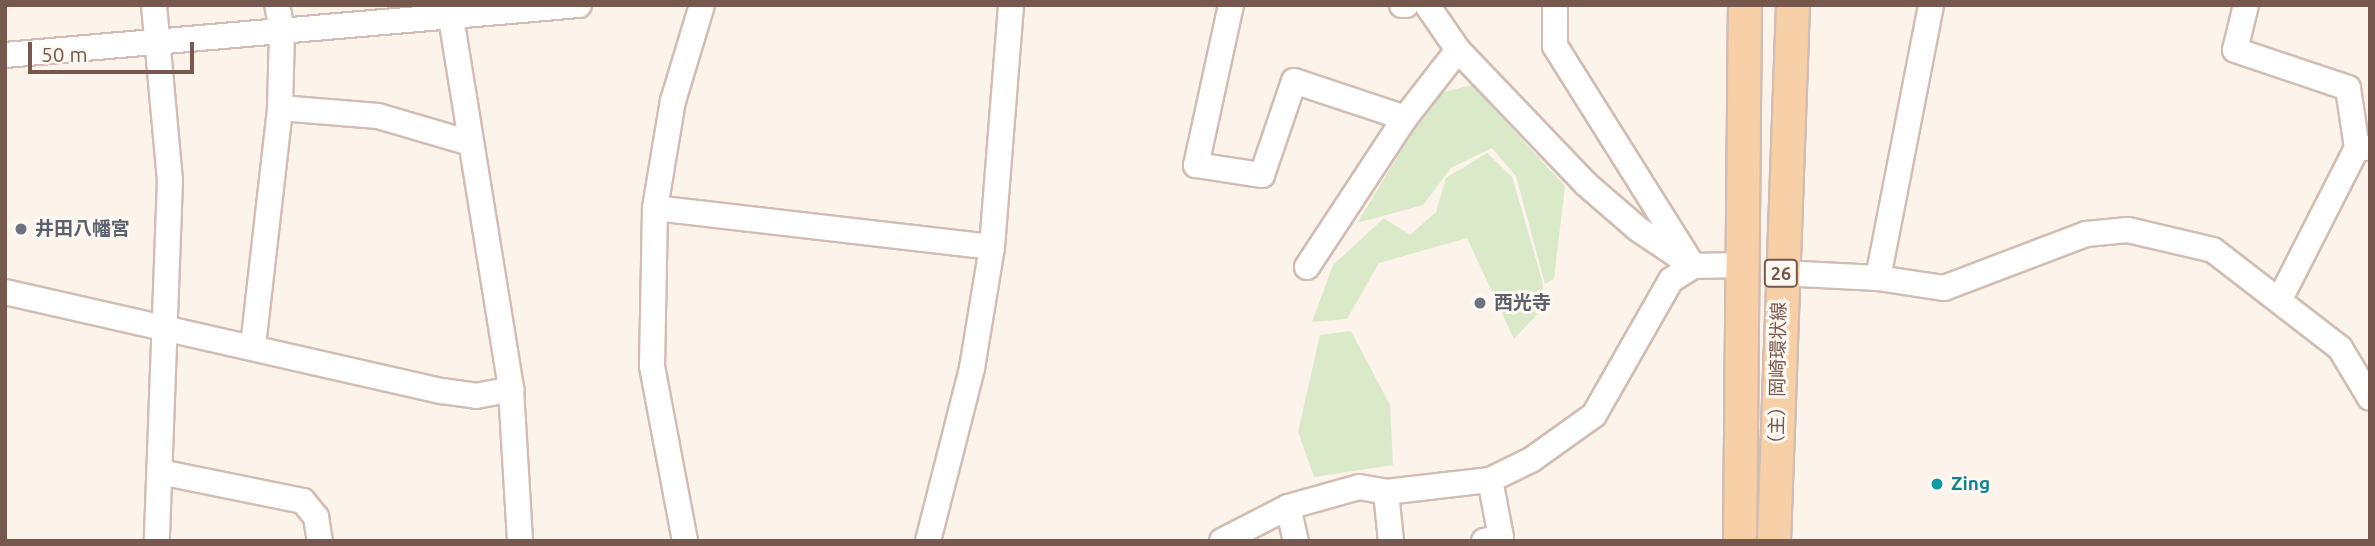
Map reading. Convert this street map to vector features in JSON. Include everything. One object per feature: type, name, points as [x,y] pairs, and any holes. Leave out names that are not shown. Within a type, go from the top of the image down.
[{"type":"main road","name":"（主）岡崎環状線","points":[[1740,541],[1745,5]]},
{"type":"main road","name":"（主）岡崎環状線","points":[[1774,541],[1781,273],[1793,5]]},
{"type":"street","points":[[153,5],[170,180],[157,541]]},
{"type":"street","points":[[253,346],[280,108],[282,32],[277,5]]},
{"type":"street","points":[[5,55],[155,40],[282,32],[450,11],[579,5]]},
{"type":"street","points":[[685,541],[652,366],[655,208],[673,101],[702,5]]},
{"type":"street","points":[[928,541],[972,368],[992,247],[1011,5]]},
{"type":"street","points":[[1231,5],[1196,165],[1262,175],[1294,81],[1405,118]]},
{"type":"street","points":[[1427,5],[1458,50],[1586,184],[1638,229],[1693,266]]},
{"type":"street","points":[[1555,5],[1555,46],[1693,266]]},
{"type":"street","points":[[1878,278],[1931,5]]},
{"type":"street","points":[[2246,5],[2235,50],[2348,88],[2363,148],[2280,299]]},
{"type":"street","points":[[450,11],[511,389],[520,541]]},
{"type":"street","points":[[1307,267],[1405,118],[1458,50]]},
{"type":"street","points":[[280,108],[378,116],[470,143]]},
{"type":"street","points":[[655,208],[992,247]]},
{"type":"street","points":[[1781,273],[1878,278],[1944,288],[2086,234],[2128,230],[2213,250],[2280,299],[2340,348],[2370,398]]},
{"type":"street","points":[[1222,541],[1288,507],[1359,487],[1386,492],[1490,480],[1531,460],[1594,415],[1671,280],[1693,266],[1742,265]]},
{"type":"street","points":[[5,292],[166,326],[442,391],[476,396],[511,389]]},
{"type":"street","points":[[160,472],[303,501],[316,517],[320,541]]},
{"type":"street","points":[[1484,541],[1501,537],[1490,480]]},
{"type":"street","points":[[1386,492],[1391,541]]},
{"type":"street","points":[[1288,507],[1296,541]]},
{"type":"green space","points":[[1472,85],[1565,186],[1554,279],[1545,284],[1516,176],[1492,148],[1451,168],[1423,205],[1357,223],[1436,94]]},
{"type":"green space","points":[[1487,153],[1512,177],[1542,280],[1545,306],[1514,339],[1467,238],[1379,263],[1347,319],[1312,322],[1333,265],[1384,218],[1410,235],[1436,212],[1446,178]]},
{"type":"green space","points":[[1351,331],[1390,405],[1393,465],[1314,477],[1298,432],[1320,335]]},
{"type":"place","name":"井田八幡宮","points":[[21,229]]},
{"type":"place","name":"西光寺","points":[[1480,303]]},
{"type":"place","name":"Zing","points":[[1937,484]]}]
